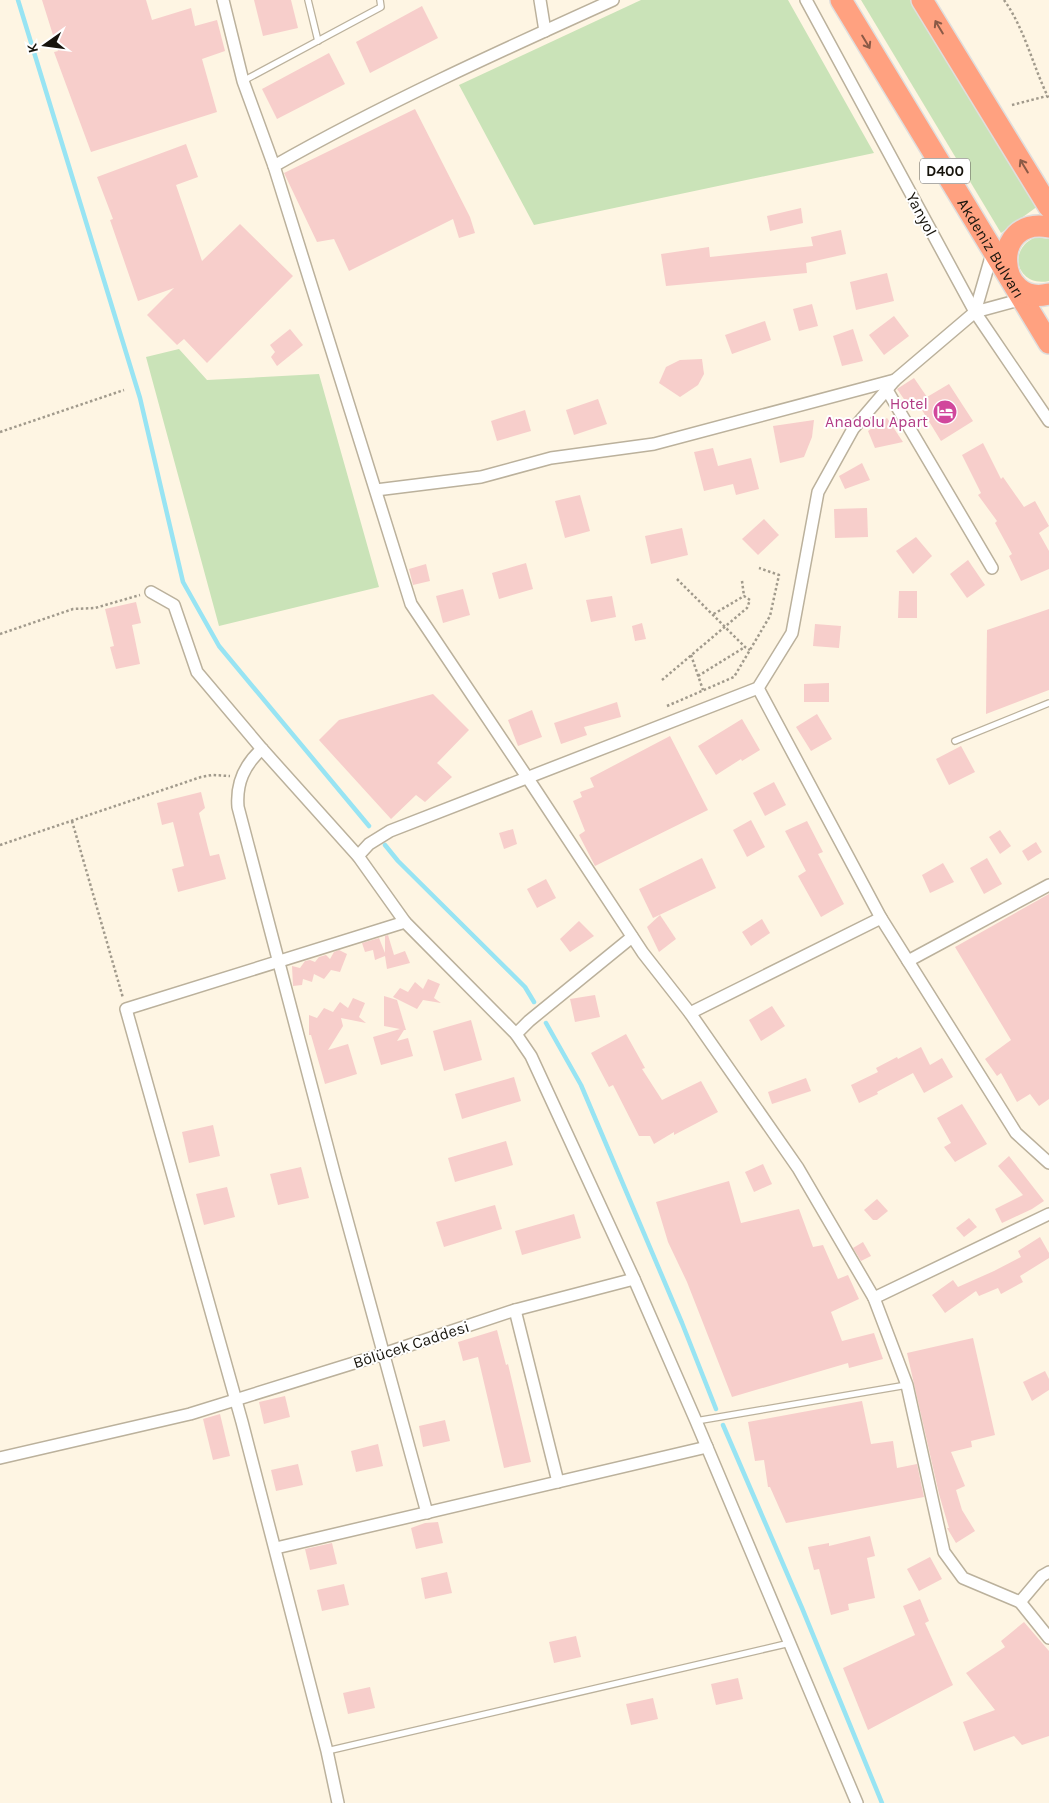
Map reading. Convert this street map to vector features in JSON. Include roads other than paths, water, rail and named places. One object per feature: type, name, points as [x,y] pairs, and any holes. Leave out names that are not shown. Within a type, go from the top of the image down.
[{"type":"highway","name":"Akdeniz Bulvarı","points":[[841,0],[1049,343]]},
{"type":"highway","points":[[922,0],[1049,208]]},
{"type":"highway","points":[[1049,227],[1041,225],[1030,227],[1020,232],[1012,239],[1007,249],[1005,260],[1007,271],[1012,281],[1020,289],[1031,294],[1043,296],[1049,294]]},
{"type":"street","points":[[223,0],[243,81],[274,166],[410,604],[643,953],[690,1013],[798,1168],[874,1298],[907,1386],[944,1552],[963,1578],[1020,1602],[1049,1638]]},
{"type":"street","points":[[540,0],[545,31]]},
{"type":"street","points":[[274,166],[331,134],[612,0]]},
{"type":"street","name":"Yanyol","points":[[806,0],[975,312],[1049,422]]},
{"type":"street","points":[[975,312],[993,250]]},
{"type":"street","points":[[358,856],[369,844],[390,831],[758,688],[792,633],[818,492],[853,429],[895,380],[975,312],[1023,299]]},
{"type":"street","points":[[376,490],[481,477],[551,458],[654,444],[895,380]]},
{"type":"street","points":[[887,390],[992,568]]},
{"type":"street","points":[[151,592],[174,605],[197,672],[262,749],[358,856],[405,922],[516,1034],[531,1056],[700,1421],[707,1447],[858,1803]]},
{"type":"street","points":[[758,688],[881,918],[1016,1133],[1049,1163]]},
{"type":"street","points":[[262,749],[249,762],[240,779],[238,807],[427,1513]]},
{"type":"street","points":[[908,961],[1049,885]]},
{"type":"street","points":[[690,1013],[881,918]]},
{"type":"street","points":[[338,1803],[327,1751],[276,1548],[126,1009],[405,922]]},
{"type":"street","points":[[516,1034],[529,1021],[632,937]]},
{"type":"street","points":[[874,1298],[1049,1214]]},
{"type":"street","name":"Bölücek Caddesi","points":[[0,1458],[190,1414],[383,1354],[515,1310],[634,1279]]},
{"type":"street","points":[[515,1310],[558,1482]]},
{"type":"street","points":[[276,1548],[707,1447]]},
{"type":"street","points":[[1020,1602],[1042,1576],[1049,1572]]},
{"type":"lane","points":[[308,0],[318,41]]},
{"type":"lane","points":[[243,81],[380,7],[380,0]]},
{"type":"lane","points":[[955,741],[1049,703]]},
{"type":"lane","points":[[700,1421],[907,1386]]},
{"type":"lane","points":[[327,1751],[790,1643]]},
{"type":"waterway","points":[[18,0],[140,398],[183,582],[219,646],[369,826]]},
{"type":"waterway","points":[[385,845],[398,861],[525,987],[534,1002]]},
{"type":"waterway","points":[[546,1023],[581,1085],[682,1323],[716,1409]]},
{"type":"waterway","points":[[723,1425],[802,1608],[882,1803]]},
{"type":"place","name":"Hotel Anadolu Apart","points":[[945,412]]}]
